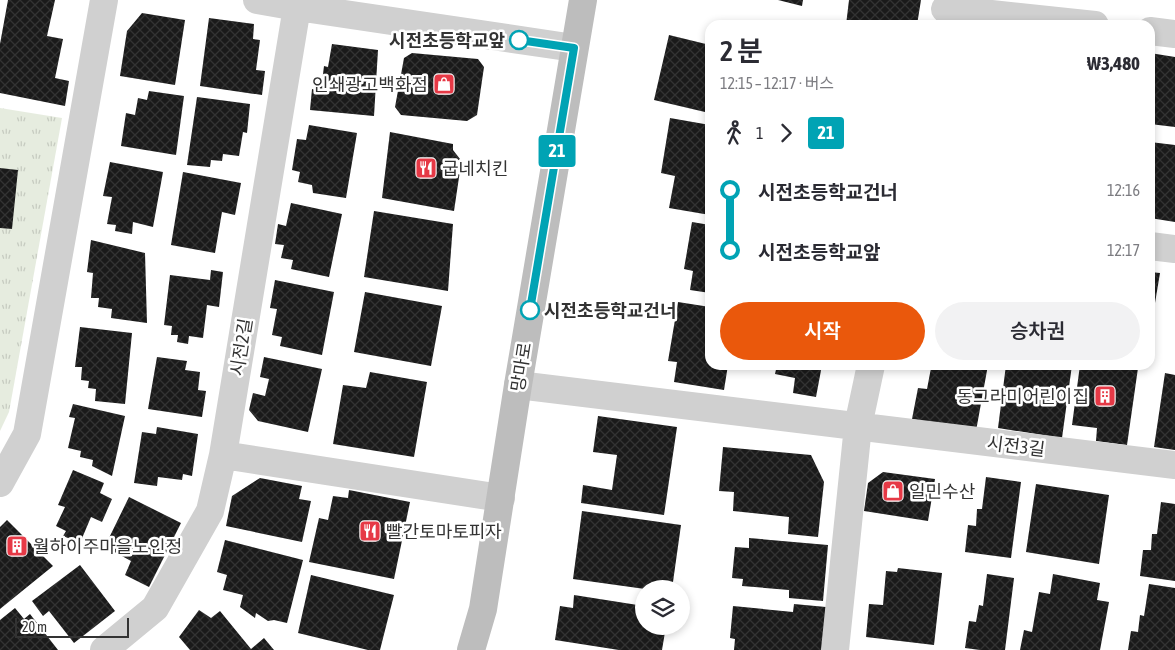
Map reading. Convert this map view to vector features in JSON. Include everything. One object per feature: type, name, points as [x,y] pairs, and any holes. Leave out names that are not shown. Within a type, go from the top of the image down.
[{"type":"street","points":[[0,484],[27,434],[104,0]]},
{"type":"street","points":[[257,0],[574,48]]},
{"type":"street","name":"망마로","points":[[483,609],[518,385],[583,0]]},
{"type":"street","name":"시전2길","points":[[104,650],[155,608],[210,511],[223,455],[297,7]]},
{"type":"street","points":[[945,11],[1041,20]]},
{"type":"street","points":[[1155,32],[1175,34]]},
{"type":"street","points":[[1155,247],[1175,249]]},
{"type":"street","points":[[835,650],[858,426],[870,370]]},
{"type":"street","name":"시전3길","points":[[518,385],[1175,465]]},
{"type":"street","points":[[223,455],[501,498]]},
{"type":"street","points":[[471,650],[483,609]]},
{"type":"street","points":[[483,609],[491,650]]},
{"type":"green space","points":[[0,108],[62,118],[9,412],[0,431]]},
{"type":"building","points":[[8,0],[55,0],[47,36],[63,39],[55,78],[69,81],[65,106],[0,93],[0,44]]},
{"type":"building","points":[[778,0],[803,0],[802,6]]},
{"type":"building","points":[[849,0],[921,0],[918,20],[847,20]]},
{"type":"building","points":[[142,13],[185,20],[175,85],[120,76],[127,31]]},
{"type":"building","points":[[209,18],[254,24],[253,39],[260,40],[256,70],[265,71],[262,95],[200,86]]},
{"type":"building","points":[[669,35],[705,44],[705,112],[654,100]]},
{"type":"building","points":[[332,44],[378,50],[374,116],[310,110],[312,89],[316,90],[317,82],[322,82],[324,66],[328,67]]},
{"type":"building","points":[[412,53],[478,59],[484,67],[477,115],[467,121],[401,115],[395,107],[404,58]]},
{"type":"building","points":[[1155,54],[1175,57],[1175,127],[1155,125]]},
{"type":"building","points":[[149,91],[184,96],[176,155],[121,146],[126,113],[135,115],[138,98],[147,100]]},
{"type":"building","points":[[197,97],[250,104],[247,133],[243,132],[239,156],[223,154],[222,161],[211,160],[210,167],[187,165]]},
{"type":"building","points":[[670,118],[705,124],[705,214],[669,208],[675,176],[661,173]]},
{"type":"building","points":[[309,125],[357,133],[346,198],[313,193],[312,185],[298,182],[300,172],[292,170],[297,139],[306,140]]},
{"type":"building","points":[[390,132],[453,144],[453,150],[460,159],[451,164],[461,164],[454,211],[382,198]]},
{"type":"building","points":[[1155,143],[1175,145],[1175,222],[1155,219]]},
{"type":"building","points":[[110,162],[163,172],[153,227],[133,222],[132,234],[115,231],[116,225],[107,224],[112,197],[103,196]]},
{"type":"building","points":[[0,168],[18,170],[12,229],[0,228]]},
{"type":"building","points":[[183,172],[241,183],[235,215],[222,212],[215,253],[171,245]]},
{"type":"building","points":[[291,203],[342,214],[329,277],[291,269],[293,260],[281,258],[284,245],[275,244],[278,224],[286,226]]},
{"type":"building","points":[[374,211],[453,224],[448,291],[364,277]]},
{"type":"building","points":[[692,222],[705,224],[705,292],[690,290],[693,271],[684,269]]},
{"type":"building","points":[[91,240],[145,253],[147,323],[111,318],[112,309],[98,307],[99,298],[91,298],[93,273],[87,272]]},
{"type":"building","points":[[211,270],[223,272],[219,307],[207,305],[203,338],[189,336],[188,344],[177,342],[178,335],[171,335],[172,326],[164,325],[170,275],[210,280]]},
{"type":"building","points":[[1155,272],[1160,273],[1155,303]]},
{"type":"building","points":[[275,280],[334,292],[322,355],[280,346],[282,337],[272,335],[277,309],[270,308]]},
{"type":"building","points":[[365,292],[442,306],[431,366],[354,352]]},
{"type":"building","points":[[678,302],[705,306],[705,370],[727,370],[724,390],[674,382],[677,362],[668,361]]},
{"type":"building","points":[[80,327],[132,333],[125,404],[95,401],[96,389],[88,388],[89,381],[81,380],[82,367],[75,367]]},
{"type":"building","points":[[157,357],[187,361],[185,370],[200,372],[198,390],[206,391],[202,417],[148,409]]},
{"type":"building","points":[[264,357],[322,369],[308,432],[258,421],[249,410],[253,393],[265,396],[269,379],[260,377]]},
{"type":"building","points":[[776,370],[821,370],[816,397],[793,393],[795,378],[775,374]]},
{"type":"building","points":[[931,370],[987,370],[976,431],[912,419],[918,388],[927,389]]},
{"type":"building","points":[[1005,370],[1071,370],[1062,438],[998,428]]},
{"type":"building","name":"동그라미어린이집","points":[[1079,370],[1138,370],[1127,445],[1096,441],[1097,428],[1072,425]]},
{"type":"building","points":[[370,372],[427,382],[414,457],[333,444],[343,385],[366,388]]},
{"type":"building","points":[[1165,373],[1175,375],[1175,450],[1154,447]]},
{"type":"building","points":[[73,404],[125,416],[112,476],[92,466],[93,460],[80,457],[81,451],[68,448],[75,418],[69,417]]},
{"type":"building","points":[[598,416],[677,427],[664,515],[581,503],[583,485],[612,490],[617,455],[593,452]]},
{"type":"building","points":[[157,427],[198,434],[192,476],[183,474],[182,480],[158,477],[157,486],[134,483],[142,432],[156,434]]},
{"type":"building","points":[[723,447],[811,455],[824,482],[818,537],[788,534],[789,517],[733,511],[734,492],[719,491]]},
{"type":"building","points":[[73,470],[104,483],[100,493],[112,499],[102,522],[91,517],[80,543],[63,536],[66,531],[56,526],[65,507],[58,505]]},
{"type":"building","points":[[883,472],[935,479],[928,521],[864,511],[868,483]]},
{"type":"building","points":[[986,477],[1021,482],[1011,558],[965,552],[968,525],[976,526],[977,509],[982,509]]},
{"type":"building","points":[[260,478],[302,486],[299,499],[311,501],[302,542],[226,526],[232,496]]},
{"type":"building","points":[[1036,484],[1109,495],[1099,564],[1026,552]]},
{"type":"building","points":[[349,490],[410,502],[394,579],[309,562],[319,518],[328,520],[333,496],[348,498]]},
{"type":"building","points":[[129,497],[181,523],[149,587],[125,575],[131,561],[111,550],[115,542],[109,538]]},
{"type":"building","points":[[1161,502],[1175,504],[1175,581],[1140,576],[1143,550],[1151,550],[1152,534],[1157,534]]},
{"type":"building","points":[[582,511],[681,525],[673,580],[635,580],[635,588],[573,579]]},
{"type":"building","name":"월하이주마을노인정","points":[[7,520],[53,566],[0,609],[0,527]]},
{"type":"building","points":[[749,538],[828,545],[823,601],[789,598],[789,590],[742,586],[743,579],[732,578],[735,547],[749,548]]},
{"type":"building","points":[[225,540],[303,560],[287,623],[274,620],[268,621],[256,613],[255,618],[240,607],[243,595],[223,590],[227,575],[217,572]]},
{"type":"building","points":[[80,565],[115,611],[74,643],[49,611],[43,616],[32,601]]},
{"type":"building","points":[[898,568],[942,573],[934,645],[866,637],[869,604],[883,605],[886,571],[897,572]]},
{"type":"building","points":[[987,574],[1014,578],[1005,650],[965,648],[969,621],[976,622],[979,605],[983,606]]},
{"type":"building","points":[[1053,574],[1100,583],[1097,600],[1109,602],[1100,650],[1020,650],[1024,630],[1032,632],[1039,592],[1050,594]]},
{"type":"building","points":[[311,575],[394,595],[380,650],[368,650],[298,633]]},
{"type":"building","points":[[1149,584],[1175,588],[1175,650],[1128,650],[1131,631],[1138,632],[1140,615],[1144,616]]},
{"type":"building","points":[[574,595],[635,605],[635,635],[664,635],[662,650],[619,650],[555,640],[560,606],[573,608]]},
{"type":"building","points":[[794,604],[826,607],[822,650],[734,650],[735,639],[730,638],[733,606],[793,612]]},
{"type":"building","points":[[15,608],[24,619],[30,614],[58,650],[0,650],[0,620]]},
{"type":"building","points":[[199,610],[211,618],[220,611],[251,649],[264,638],[274,650],[190,650],[179,637]]},
{"type":"bus line","name":"21","points":[[519,40],[574,48],[530,310]]},
{"type":"place","name":"시전초등학교앞","points":[[519,40]]},
{"type":"place","name":"인쇄광고백화점","points":[[444,84]]},
{"type":"place","name":"굽네치킨","points":[[426,168]]},
{"type":"place","name":"시전초등학교건너","points":[[530,310]]},
{"type":"place","name":"동그라미어린이집","points":[[1105,396]]},
{"type":"place","name":"일민수산","points":[[893,491]]},
{"type":"place","name":"빨간토마토피자","points":[[370,531]]},
{"type":"place","name":"월하이주마을노인정","points":[[17,546]]}]
